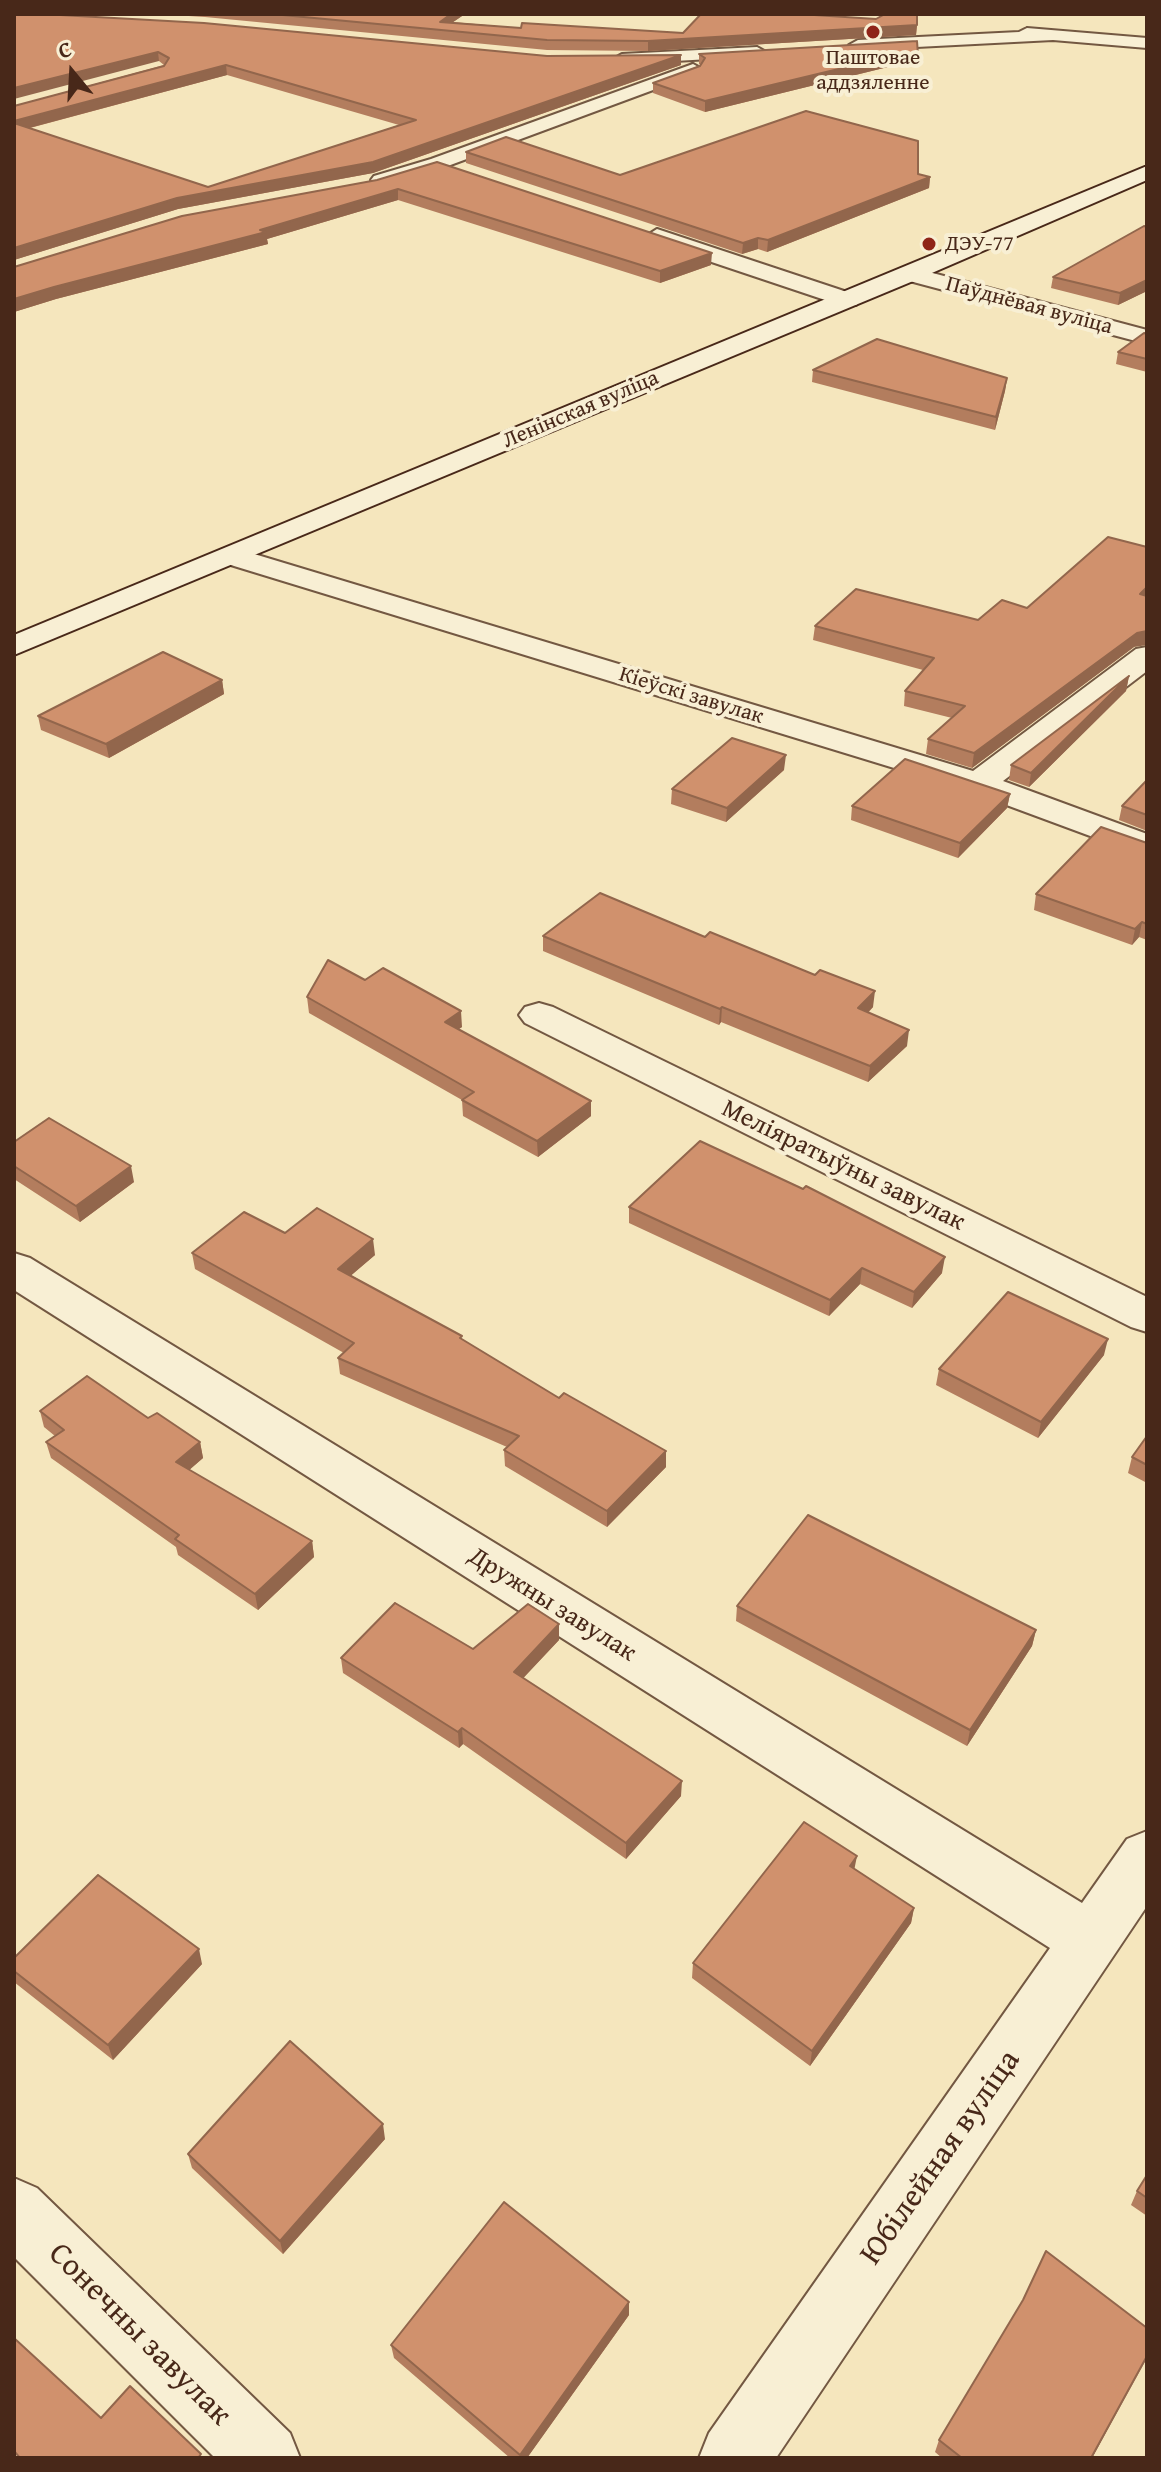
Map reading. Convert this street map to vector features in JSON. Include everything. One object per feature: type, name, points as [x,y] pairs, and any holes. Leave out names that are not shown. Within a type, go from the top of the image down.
[{"type":"street","points":[[912,24],[1147,43]]},
{"type":"street","points":[[842,46],[1055,35]]},
{"type":"street","points":[[605,59],[779,51]]},
{"type":"street","points":[[363,185],[438,163],[691,70],[716,55]]},
{"type":"street","points":[[438,163],[467,173]]},
{"type":"street","name":"Ленінская вуліца","points":[[14,646],[848,300],[1147,172]]},
{"type":"street","points":[[643,231],[848,300]]},
{"type":"street","name":"Паўднёвая вуліца","points":[[910,274],[1147,337]]},
{"type":"street","name":"Кіеўскі завулак","points":[[231,556],[978,783],[1147,846]]},
{"type":"street","points":[[978,783],[1147,656]]},
{"type":"street","name":"Меліяратыўны завулак","points":[[539,1015],[1147,1316]]},
{"type":"street","name":"Дружны завулак","points":[[14,1269],[1091,1941]]},
{"type":"street","name":"Юбілейная вуліца","points":[[734,2458],[1147,1857]]},
{"type":"street","name":"Сонечны завулак","points":[[14,2211],[265,2458]]},
{"type":"building","points":[[14,14],[204,23],[547,56],[681,55],[373,162],[177,198],[14,248],[14,123],[208,187],[416,120],[226,65],[14,121],[14,106],[164,66],[169,58],[158,52],[14,88]]},
{"type":"building","points":[[272,14],[451,14],[440,22],[521,28],[522,23],[683,33],[701,14],[799,14],[876,19],[885,14],[917,14],[917,25],[648,41],[547,40]]},
{"type":"building","points":[[917,41],[918,55],[897,55],[705,101],[653,83],[700,66],[705,58],[699,54]]},
{"type":"building","points":[[806,111],[918,141],[918,174],[930,177],[768,240],[758,238],[743,243],[466,152],[506,137],[620,175]]},
{"type":"building","points":[[437,162],[712,253],[660,271],[398,189],[260,230],[266,232],[14,299],[14,267],[182,216],[377,180]]},
{"type":"building","points":[[1147,227],[1147,280],[1120,293],[1053,277]]},
{"type":"building","points":[[1144,333],[1147,334],[1147,359],[1118,352]]},
{"type":"building","points":[[877,339],[1007,378],[996,417],[813,370]]},
{"type":"building","points":[[1108,537],[1147,547],[1147,587],[1140,594],[1147,596],[1147,631],[1137,633],[974,753],[928,739],[965,706],[905,691],[934,658],[815,626],[856,589],[978,620],[1002,600],[1027,608]]},
{"type":"building","points":[[163,652],[222,680],[106,744],[38,716]]},
{"type":"building","points":[[1129,676],[1031,773],[1011,765]]},
{"type":"building","points":[[732,738],[786,755],[727,808],[672,789]]},
{"type":"building","points":[[905,759],[1010,794],[960,843],[852,806]]},
{"type":"building","points":[[1147,780],[1147,815],[1122,806]]},
{"type":"building","points":[[1101,827],[1147,843],[1147,924],[1142,922],[1135,929],[1036,894]]},
{"type":"building","points":[[600,893],[705,937],[710,932],[815,975],[820,970],[875,991],[858,1008],[909,1030],[870,1066],[722,1007],[720,1009],[543,936]]},
{"type":"building","points":[[328,960],[365,980],[383,968],[461,1011],[445,1022],[591,1101],[537,1141],[462,1100],[474,1092],[307,997]]},
{"type":"building","points":[[49,1118],[131,1166],[76,1206],[14,1166],[14,1142]]},
{"type":"building","points":[[700,1141],[803,1189],[806,1186],[945,1257],[914,1292],[862,1268],[830,1300],[629,1207]]},
{"type":"building","points":[[317,1208],[373,1239],[338,1269],[462,1336],[460,1338],[559,1398],[564,1393],[666,1451],[607,1511],[504,1450],[519,1436],[338,1358],[354,1343],[192,1253],[244,1212],[285,1233]]},
{"type":"building","points":[[1008,1292],[1108,1339],[1041,1422],[939,1369]]},
{"type":"building","points":[[87,1376],[148,1418],[157,1413],[200,1442],[176,1462],[312,1541],[255,1594],[175,1539],[179,1535],[46,1442],[64,1430],[40,1411]]},
{"type":"building","points":[[1147,1436],[1147,1465],[1132,1457]]},
{"type":"building","points":[[808,1515],[1036,1630],[970,1730],[737,1606]]},
{"type":"building","points":[[395,1603],[473,1649],[528,1604],[559,1624],[514,1672],[682,1781],[626,1843],[462,1728],[458,1732],[341,1658]]},
{"type":"building","points":[[804,1822],[857,1856],[850,1866],[914,1908],[812,2051],[693,1963]]},
{"type":"building","points":[[98,1875],[199,1949],[108,2045],[14,1971],[14,1958]]},
{"type":"building","points":[[290,2041],[383,2124],[280,2241],[188,2154]]},
{"type":"building","points":[[1147,2175],[1147,2198],[1137,2191]]},
{"type":"building","points":[[504,2202],[629,2302],[520,2455],[391,2345]]},
{"type":"building","points":[[1046,2251],[1147,2328],[1147,2356],[1091,2458],[962,2458],[939,2440],[1023,2300]]},
{"type":"building","points":[[14,2338],[101,2418],[130,2386],[201,2454],[198,2458],[20,2458],[14,2451]]},
{"type":"place","name":"Паштовае аддзяленне","points":[[873,32]]},
{"type":"place","name":"ДЭУ-77","points":[[929,244]]}]
